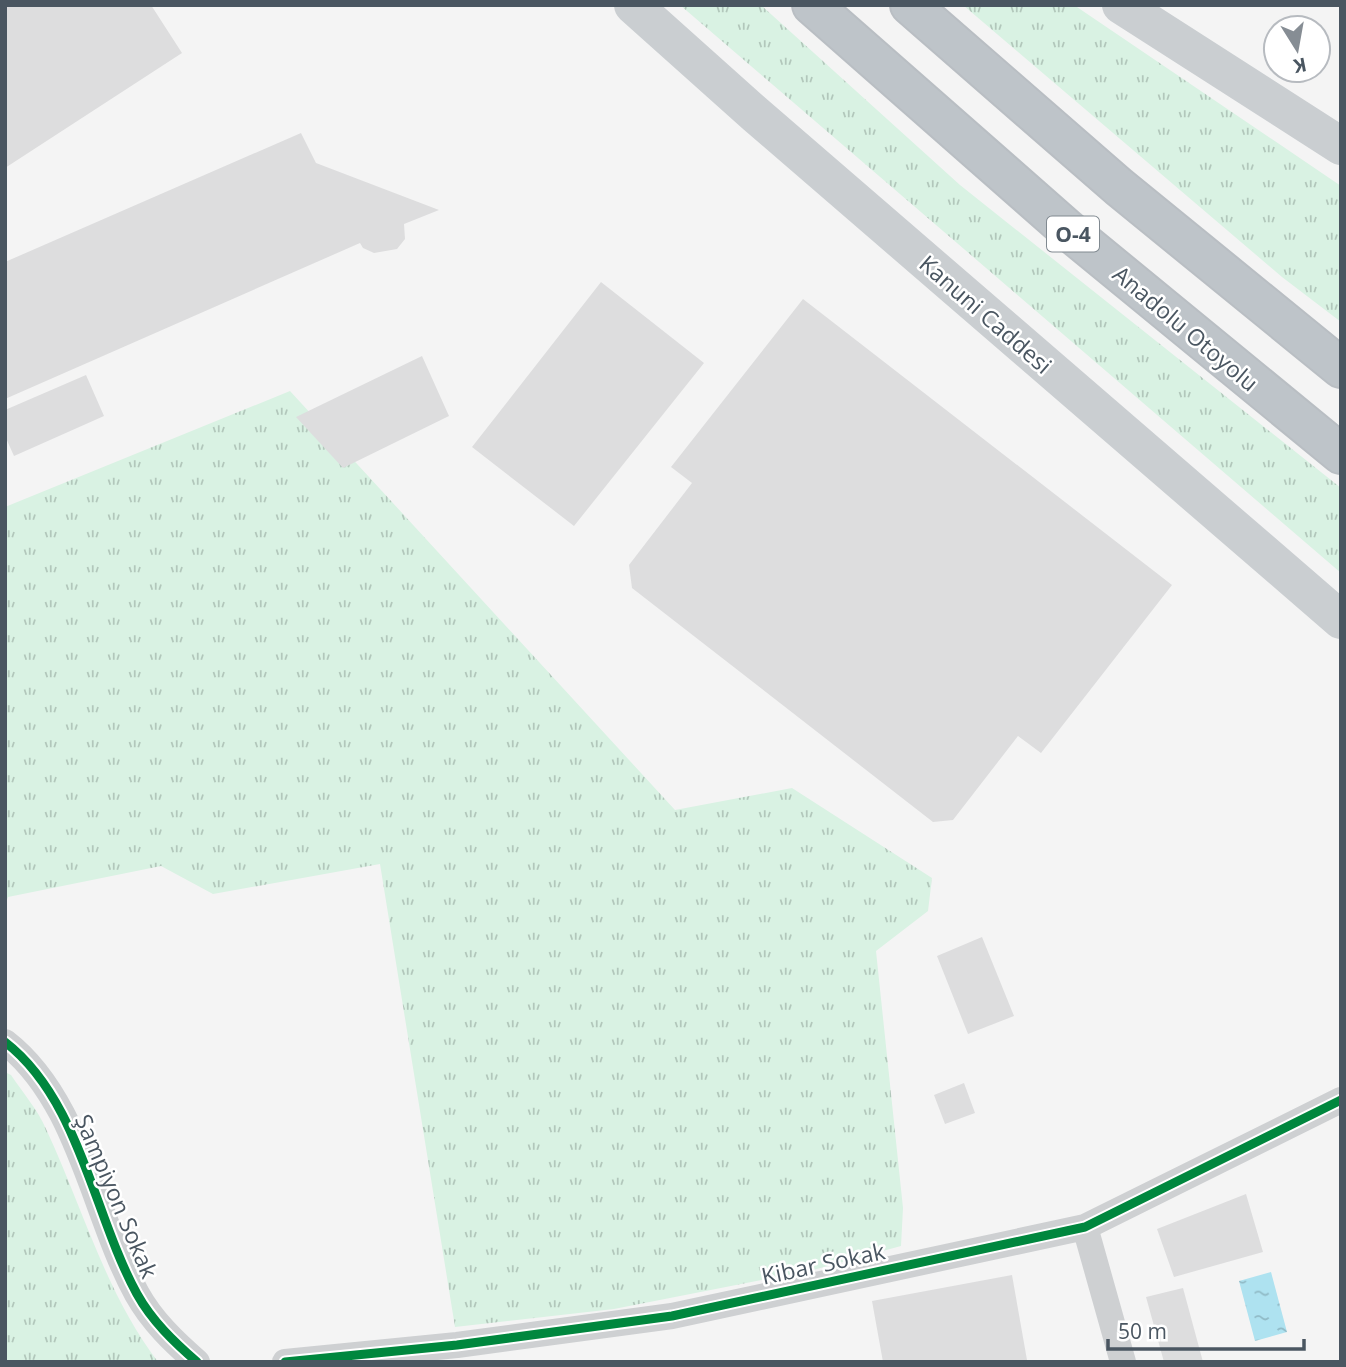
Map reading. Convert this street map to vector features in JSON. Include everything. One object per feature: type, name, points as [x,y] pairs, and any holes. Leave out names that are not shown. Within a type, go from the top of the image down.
[{"type":"highway","name":"Anadolu Otoyolu","points":[[813,5],[1068,230],[1341,454]]},
{"type":"highway","points":[[910,5],[1119,187],[1341,368]]},
{"type":"main road","name":"Kanuni Caddesi","points":[[633,5],[756,115],[1341,621]]},
{"type":"main road","points":[[1121,5],[1341,145]]},
{"type":"main road","points":[[1149,5],[1341,145]]},
{"type":"street","name":"Şampiyon Sokak","points":[[5,1042],[31,1066],[51,1091],[121,1261],[138,1295],[154,1320],[197,1362]]},
{"type":"street","name":"Kibar Sokak","points":[[285,1362],[457,1345],[672,1316],[1085,1227],[1341,1100]]},
{"type":"street","points":[[1085,1227],[1123,1362]]},
{"type":"green space","points":[[680,5],[761,5],[960,185],[1341,488],[1341,573]]},
{"type":"green space","points":[[963,5],[1074,5],[1341,186],[1341,322],[1282,277]]},
{"type":"green space","points":[[290,391],[675,810],[792,788],[932,878],[928,911],[876,951],[903,1208],[901,1246],[813,1270],[614,1309],[455,1327],[380,864],[213,894],[161,866],[8,897],[5,905],[5,507]]},
{"type":"green space","points":[[5,1072],[11,1075],[43,1122],[109,1278],[139,1335],[158,1362],[5,1362]]},
{"type":"water","points":[[1271,1272],[1287,1332],[1255,1341],[1239,1281]]},
{"type":"building","points":[[5,5],[151,5],[182,53],[5,168]]},
{"type":"building","points":[[301,133],[316,163],[439,210],[404,224],[405,239],[397,249],[374,253],[363,248],[360,243],[5,399],[5,262]]},
{"type":"building","points":[[601,282],[704,363],[574,526],[472,447]]},
{"type":"building","points":[[803,299],[1172,585],[1041,753],[1018,736],[953,820],[933,822],[632,588],[629,565],[692,483],[671,467]]},
{"type":"building","points":[[422,356],[449,416],[343,468],[296,417]]},
{"type":"building","points":[[86,375],[104,416],[14,456],[5,436],[5,410]]},
{"type":"building","points":[[982,937],[1014,1016],[968,1034],[937,956]]},
{"type":"building","points":[[964,1083],[975,1113],[945,1124],[934,1095]]},
{"type":"building","points":[[1246,1194],[1263,1252],[1174,1277],[1157,1229]]},
{"type":"building","points":[[1012,1275],[1027,1360],[883,1362],[872,1301]]},
{"type":"building","points":[[1183,1288],[1203,1362],[1164,1362],[1146,1297]]},
{"type":"cycle path","points":[[5,1042],[30,1066],[51,1095],[68,1126],[108,1229],[137,1294],[164,1331],[197,1362]]},
{"type":"cycle path","points":[[285,1362],[457,1345],[672,1316],[1085,1227],[1341,1100]]}]
